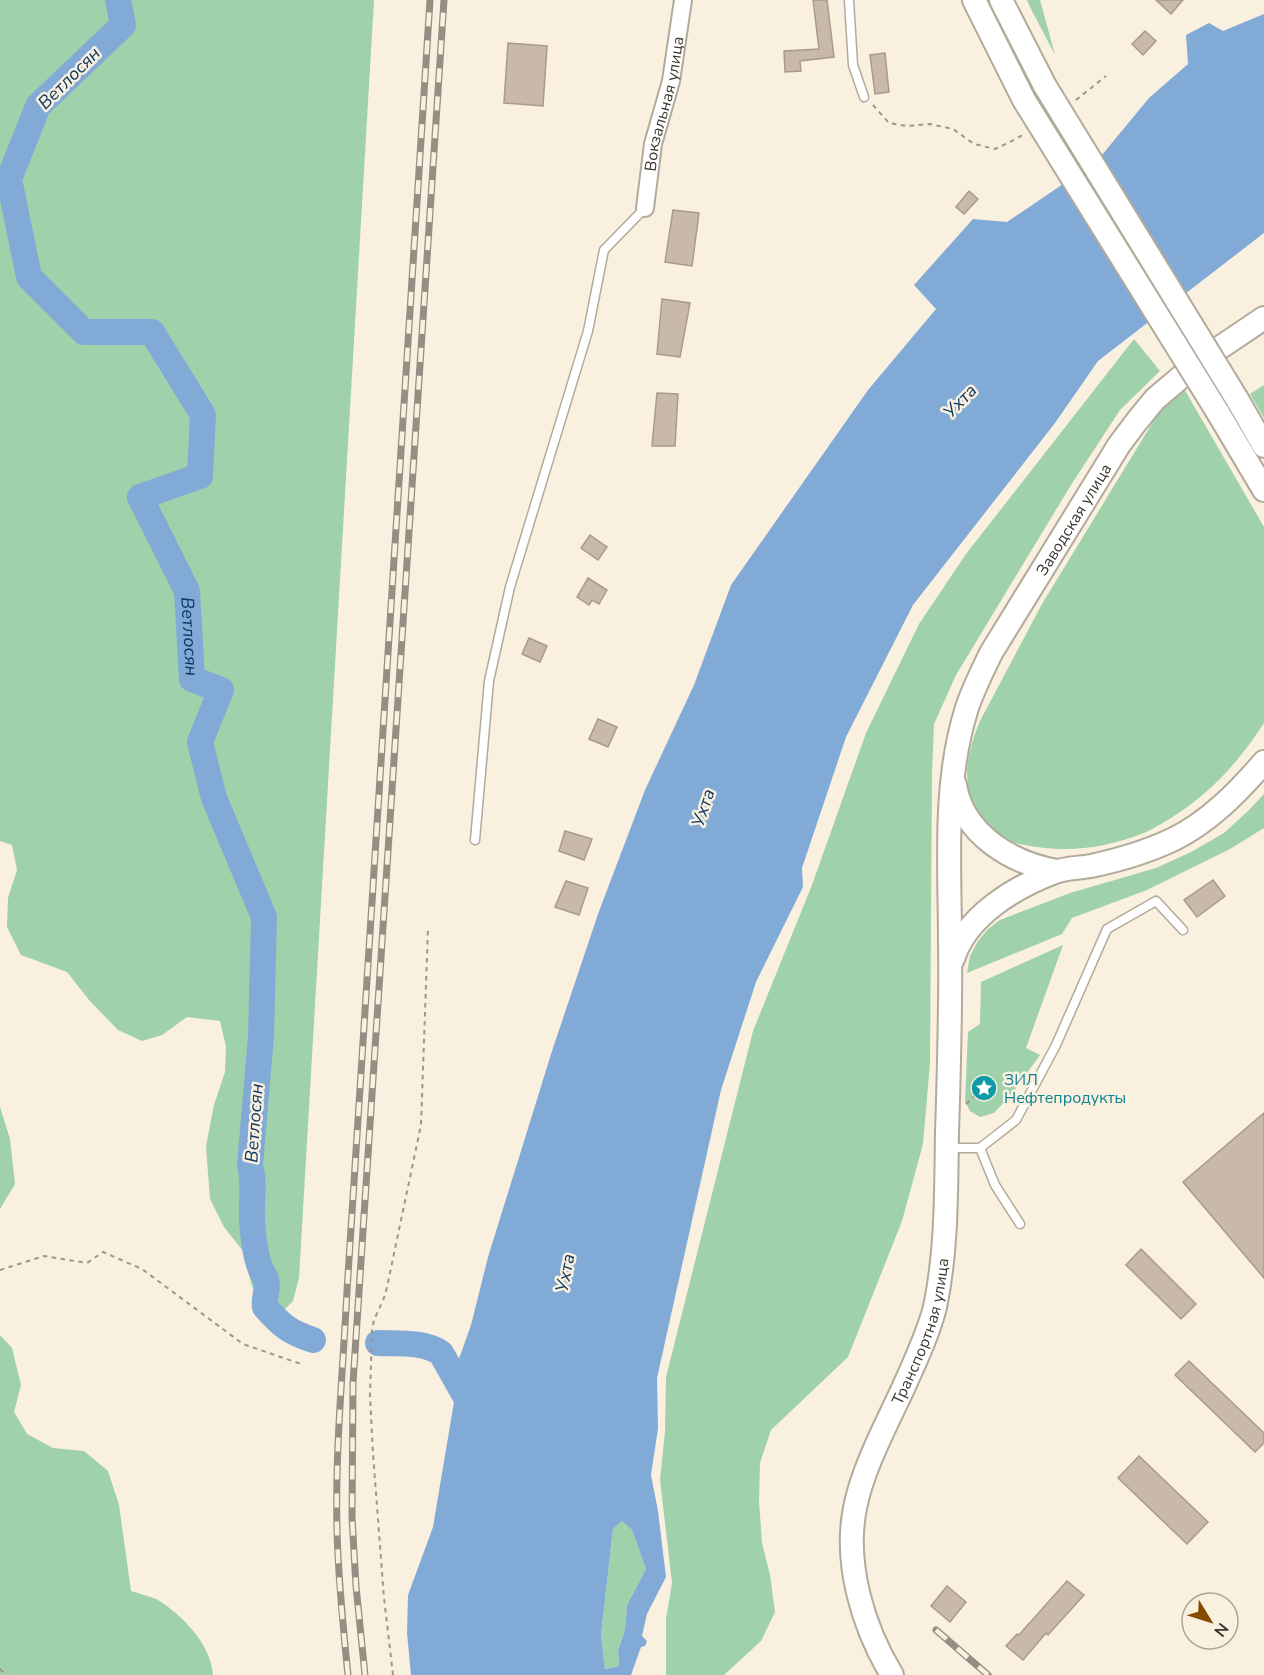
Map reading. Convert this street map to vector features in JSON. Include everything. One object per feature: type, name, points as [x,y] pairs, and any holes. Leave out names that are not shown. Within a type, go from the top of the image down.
[{"type":"street","name":"Вокзальная улица","points":[[645,208],[653,144],[671,81],[683,0]]},
{"type":"street","points":[[974,0],[1024,100],[1264,490]]},
{"type":"street","points":[[1000,0],[1045,86],[1264,446]]},
{"type":"street","name":"Заводская улица","points":[[951,969],[949,817],[953,770],[966,709],[991,653],[1119,445],[1155,399],[1200,361],[1264,318]]},
{"type":"street","points":[[951,969],[960,941],[971,926],[1015,891],[1057,871],[1117,860],[1146,851],[1175,838],[1216,811],[1260,766]]},
{"type":"street","points":[[953,770],[961,808],[980,833],[995,846],[1013,856],[1039,867],[1057,871]]},
{"type":"street","name":"Транспортная улица","points":[[892,1675],[872,1636],[860,1600],[852,1556],[852,1531],[855,1506],[864,1477],[915,1362],[934,1309],[943,1256],[951,969]]},
{"type":"lane","points":[[849,0],[853,65],[864,97]]},
{"type":"lane","points":[[475,840],[489,681],[510,587],[588,331],[604,250],[645,208]]},
{"type":"lane","points":[[947,1148],[980,1149],[1016,1120],[1056,1045],[1107,929],[1156,901],[1183,930]]},
{"type":"lane","points":[[980,1149],[995,1185],[1020,1224]]},
{"type":"path","points":[[1075,101],[1106,76]]},
{"type":"path","points":[[864,97],[889,123],[907,126],[930,124],[953,129],[974,144],[984,147],[995,149],[1030,130]]},
{"type":"path","points":[[393,1675],[384,1598],[374,1465],[370,1395],[371,1350],[374,1320],[387,1287],[422,1125],[428,928]]},
{"type":"path","points":[[966,1104],[980,1091]]},
{"type":"path","points":[[0,1270],[44,1256],[87,1263],[103,1252],[142,1269],[243,1344],[301,1364]]},
{"type":"path","points":[[0,1669],[6,1675]]},
{"type":"green space","points":[[0,0],[374,0],[299,1278],[293,1301],[281,1313],[261,1311],[243,1251],[224,1227],[210,1199],[206,1146],[214,1105],[225,1072],[226,1047],[220,1021],[187,1017],[162,1035],[142,1041],[118,1030],[89,1000],[67,972],[21,955],[7,927],[8,898],[17,870],[12,845],[0,841]]},
{"type":"green space","points":[[1027,0],[1040,0],[1055,55],[1030,7]]},
{"type":"green space","points":[[1134,339],[1160,371],[1120,410],[1071,485],[956,675],[934,724],[930,1063],[923,1144],[902,1221],[848,1357],[771,1430],[760,1463],[759,1501],[762,1543],[770,1575],[775,1612],[761,1641],[724,1675],[666,1675],[666,1619],[672,1583],[660,1480],[665,1431],[666,1377],[753,1031],[812,885],[866,733],[919,624],[966,554]]},
{"type":"green space","points":[[1264,385],[1264,418],[1250,394]]},
{"type":"green space","points":[[1183,387],[1264,527],[1264,723],[1243,753],[1219,780],[1192,804],[1146,832],[1112,843],[1083,848],[1054,849],[1012,842],[986,822],[970,795],[967,766],[980,721],[1042,604],[1159,412]]},
{"type":"green space","points":[[1264,794],[1264,828],[1230,849],[1147,890],[1072,918],[1062,934],[967,973],[970,956],[978,941],[1000,920],[1070,893],[1156,868],[1191,852],[1224,833]]},
{"type":"green space","points":[[1063,945],[1026,1048],[1040,1055],[1011,1095],[994,1113],[980,1117],[970,1111],[965,1101],[968,1032],[980,1024],[981,982]]},
{"type":"green space","points":[[0,1107],[10,1139],[15,1184],[0,1209]]},
{"type":"green space","points":[[0,1335],[12,1348],[21,1385],[14,1412],[27,1434],[53,1448],[84,1451],[108,1471],[119,1505],[131,1591],[158,1600],[186,1623],[207,1652],[213,1675],[0,1675]]},
{"type":"green space","points":[[622,1521],[632,1530],[646,1569],[627,1605],[625,1629],[618,1649],[619,1666],[605,1669],[601,1635],[613,1529]]},
{"type":"water","name":"Ухта","points":[[1264,14],[1264,233],[1098,361],[1055,423],[913,605],[846,737],[802,868],[803,887],[756,982],[721,1090],[657,1378],[658,1428],[651,1475],[666,1577],[647,1614],[642,1636],[647,1641],[645,1646],[641,1647],[631,1675],[411,1675],[407,1633],[408,1595],[433,1527],[455,1396],[455,1370],[471,1325],[488,1257],[552,1051],[598,914],[645,790],[694,685],[731,585],[868,390],[936,309],[914,285],[973,219],[1007,222],[1097,161],[1149,98],[1188,64],[1186,35],[1209,23],[1223,31]],"holes":[[[622,1521],[632,1530],[646,1569],[627,1605],[625,1629],[618,1650],[619,1666],[605,1669],[601,1635],[613,1529]]]},
{"type":"building","points":[[813,0],[827,0],[834,57],[800,61],[801,71],[785,72],[784,51],[819,49]]},
{"type":"building","points":[[1156,0],[1183,0],[1171,14]]},
{"type":"building","points":[[1145,31],[1156,41],[1143,55],[1132,44]]},
{"type":"building","points":[[508,43],[547,46],[543,106],[504,103]]},
{"type":"building","points":[[885,53],[889,92],[875,94],[870,55]]},
{"type":"building","points":[[969,191],[978,199],[964,214],[956,207]]},
{"type":"building","points":[[673,210],[699,213],[692,266],[665,262]]},
{"type":"building","points":[[662,299],[690,303],[680,357],[657,354]]},
{"type":"building","points":[[657,393],[678,394],[675,446],[652,446]]},
{"type":"building","points":[[590,535],[607,547],[598,560],[581,548]]},
{"type":"building","points":[[588,578],[607,590],[599,604],[592,600],[589,605],[577,597]]},
{"type":"building","points":[[529,638],[547,646],[540,662],[522,654]]},
{"type":"building","points":[[598,719],[617,727],[608,747],[589,739]]},
{"type":"building","points":[[565,831],[592,839],[584,860],[559,851]]},
{"type":"building","points":[[1213,880],[1225,896],[1197,917],[1184,900]]},
{"type":"building","points":[[566,881],[588,888],[579,915],[555,907]]},
{"type":"building","points":[[1264,1113],[1264,1278],[1183,1182]]},
{"type":"building","points":[[1141,1249],[1196,1304],[1181,1319],[1126,1265]]},
{"type":"building","points":[[1189,1361],[1264,1433],[1264,1443],[1255,1452],[1175,1375]]},
{"type":"building","points":[[1139,1456],[1208,1522],[1187,1544],[1118,1478]]},
{"type":"building","points":[[1067,1581],[1084,1595],[1023,1660],[1006,1646],[1017,1634],[1018,1636]]},
{"type":"building","points":[[947,1586],[966,1602],[950,1622],[931,1606]]},
{"type":"waterway","name":"Ветлосян","points":[[118,0],[123,25],[38,106],[9,179],[29,277],[84,332],[152,332],[203,415],[200,476],[140,497],[187,591],[192,679],[221,690],[200,742],[214,798],[264,917],[261,1036],[250,1165],[254,1240],[258,1260],[267,1284],[265,1307],[286,1328],[313,1340]]},
{"type":"waterway","name":"Ветлосян","points":[[378,1343],[418,1345],[441,1353],[472,1408]]},
{"type":"railway","points":[[348,1675],[338,1547],[338,1440],[430,0]]},
{"type":"railway","points":[[365,1675],[352,1517],[353,1383],[444,0]]},
{"type":"railway","points":[[936,1630],[988,1675]]},
{"type":"place","name":"ЗИЛ Нефтепродукты","points":[[984,1088]]}]
